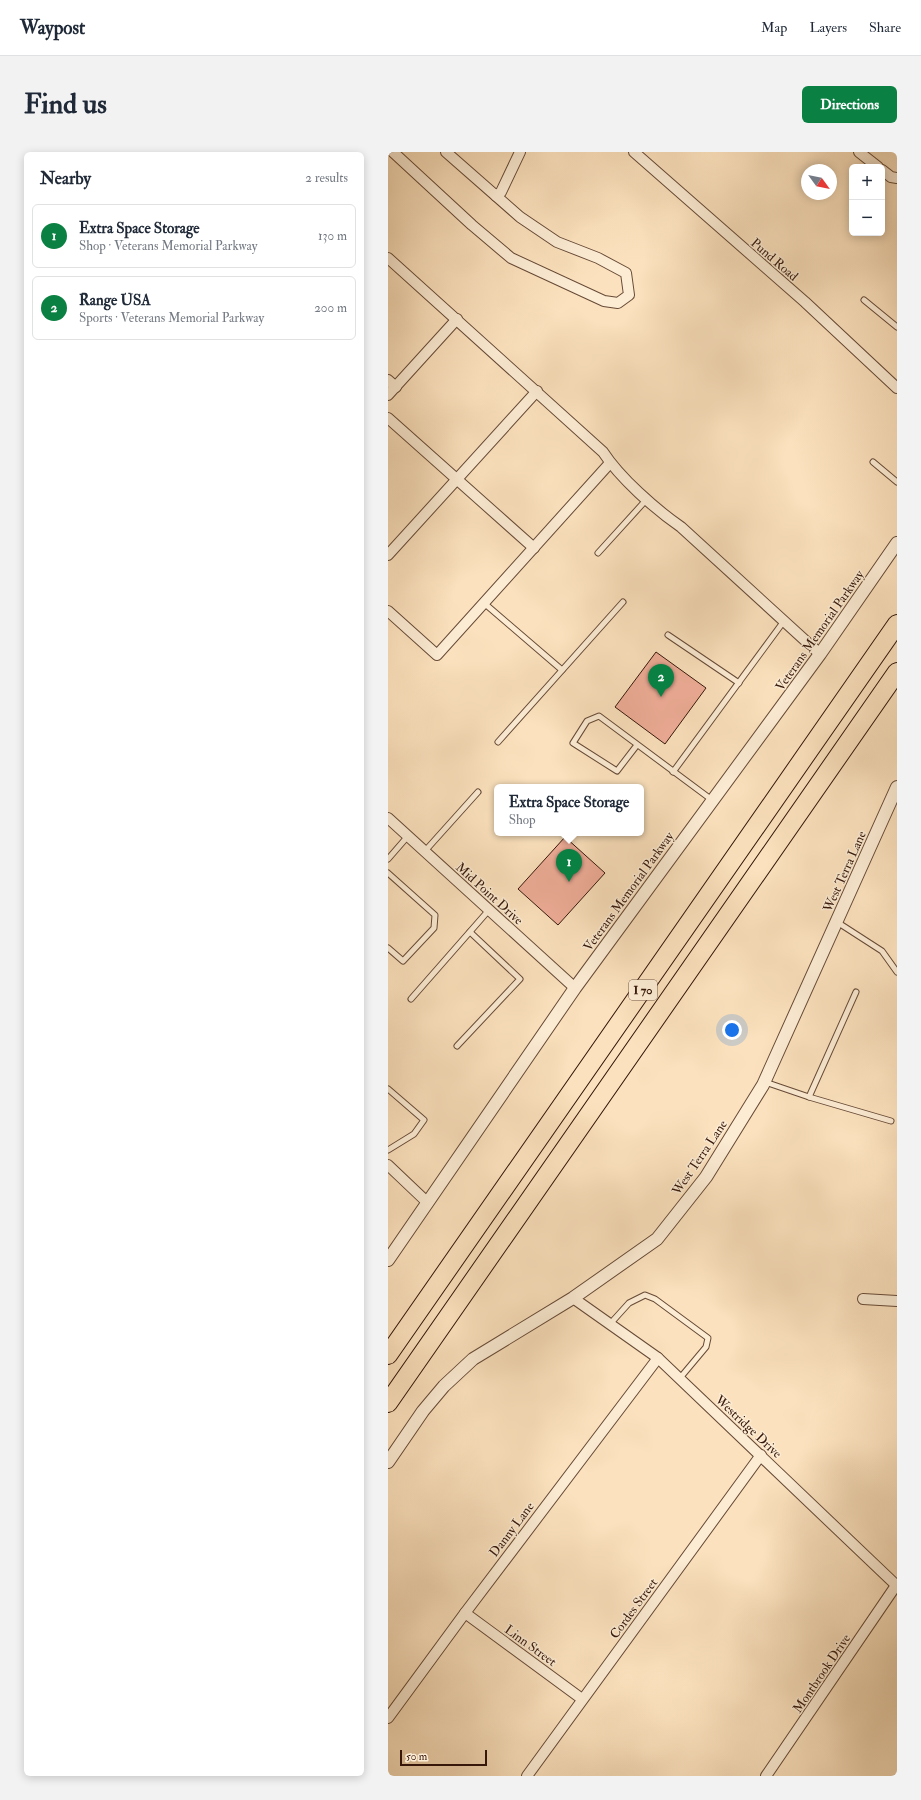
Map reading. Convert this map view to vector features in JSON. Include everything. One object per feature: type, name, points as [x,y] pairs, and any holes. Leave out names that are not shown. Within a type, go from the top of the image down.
[{"type":"highway","name":"I 70","points":[[388,1355],[897,624]]},
{"type":"highway","name":"I 70","points":[[388,1403],[897,672]]},
{"type":"street","points":[[393,152],[472,225],[511,258],[604,301],[618,303],[629,295],[626,273],[598,258],[557,242],[520,217],[446,152]]},
{"type":"street","points":[[496,196],[501,192],[520,152]]},
{"type":"street","name":"Pund Road","points":[[634,152],[805,302],[897,388]]},
{"type":"street","points":[[859,152],[874,164]]},
{"type":"street","points":[[885,172],[891,177],[897,178]]},
{"type":"street","points":[[388,258],[604,452],[610,463],[665,516],[680,527],[820,654]]},
{"type":"street","points":[[388,395],[392,383],[457,319]]},
{"type":"street","points":[[388,555],[537,391]]},
{"type":"street","points":[[388,418],[534,548]]},
{"type":"street","points":[[388,611],[437,655],[610,463]]},
{"type":"street","name":"Veterans Memorial Parkway","points":[[388,1260],[574,988],[820,654],[897,543]]},
{"type":"street","name":"West Terra Lane","points":[[388,1462],[423,1410],[444,1386],[473,1359],[573,1298],[657,1239],[706,1177],[764,1082],[897,787]]},
{"type":"street","name":"Mid Point Drive","points":[[388,818],[574,988]]},
{"type":"street","points":[[388,1165],[428,1203]]},
{"type":"street","name":"Westridge Drive","points":[[573,1298],[658,1358],[762,1455],[897,1585]]},
{"type":"street","points":[[863,1299],[897,1301]]},
{"type":"street","name":"Danny Lane","points":[[388,1718],[465,1613],[658,1358]]},
{"type":"street","name":"Cordes Street","points":[[526,1776],[762,1455]]},
{"type":"street","name":"Montbrook Drive","points":[[766,1776],[897,1585]]},
{"type":"street","name":"Linn Street","points":[[465,1613],[582,1699]]},
{"type":"lane","points":[[864,300],[897,327]]},
{"type":"lane","points":[[873,462],[897,482]]},
{"type":"lane","points":[[598,553],[647,499]]},
{"type":"lane","points":[[498,742],[623,602]]},
{"type":"lane","points":[[484,603],[562,670]]},
{"type":"lane","points":[[673,772],[784,621]]},
{"type":"lane","points":[[668,635],[739,683]]},
{"type":"lane","points":[[637,745],[617,771],[574,743],[587,722],[599,716],[712,800]]},
{"type":"lane","points":[[425,851],[478,792]]},
{"type":"lane","points":[[388,859],[408,836]]},
{"type":"lane","points":[[388,873],[435,915],[434,928],[403,961],[388,948]]},
{"type":"lane","points":[[411,999],[489,910]]},
{"type":"lane","points":[[837,921],[882,951],[897,972]]},
{"type":"lane","points":[[457,1046],[520,979],[470,932]]},
{"type":"lane","points":[[809,1097],[856,992]]},
{"type":"lane","points":[[764,1082],[891,1121]]},
{"type":"lane","points":[[388,1089],[424,1120],[414,1134],[388,1150]]},
{"type":"lane","points":[[610,1324],[629,1302],[645,1295],[655,1300],[708,1338],[706,1347],[680,1378]]},
{"type":"building","points":[[656,652],[706,688],[665,744],[615,707]]},
{"type":"building","points":[[565,837],[605,873],[558,925],[518,889]]},
{"type":"place","name":"Range USA","points":[[661,697]]},
{"type":"place","name":"Extra Space Storage","points":[[569,882]]}]
